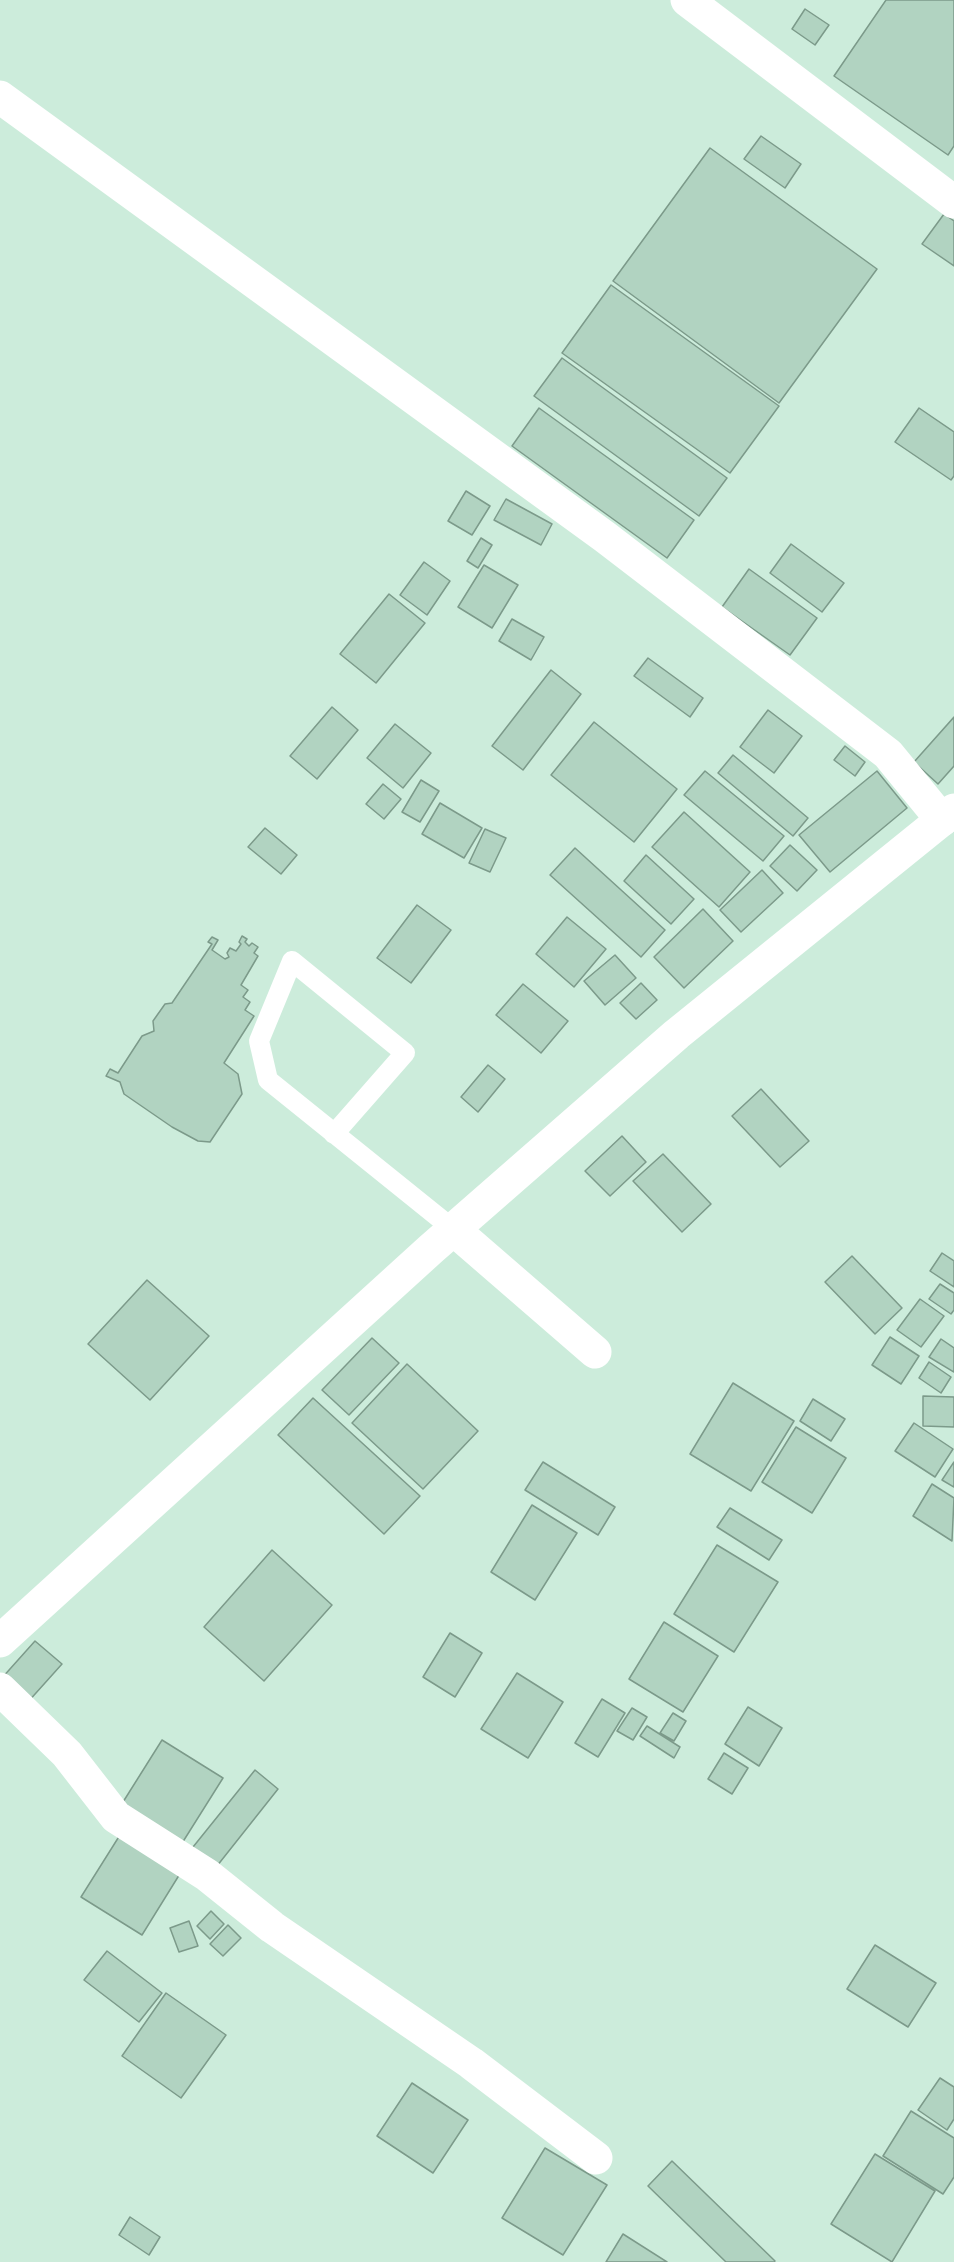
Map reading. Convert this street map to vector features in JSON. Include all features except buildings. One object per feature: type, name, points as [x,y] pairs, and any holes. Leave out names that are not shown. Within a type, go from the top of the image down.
[{"type":"main road","points":[[687,0],[954,202]]},
{"type":"main road","points":[[0,97],[605,537],[888,754],[948,815],[677,1034],[453,1229],[0,1641]]},
{"type":"main road","points":[[453,1229],[595,1352]]},
{"type":"main road","points":[[0,1689],[67,1754],[117,1817],[207,1875],[273,1928],[471,2063],[596,2158]]},
{"type":"lane","points":[[334,1134],[405,1053],[292,961],[260,1041],[268,1080],[334,1134],[453,1229]]}]
